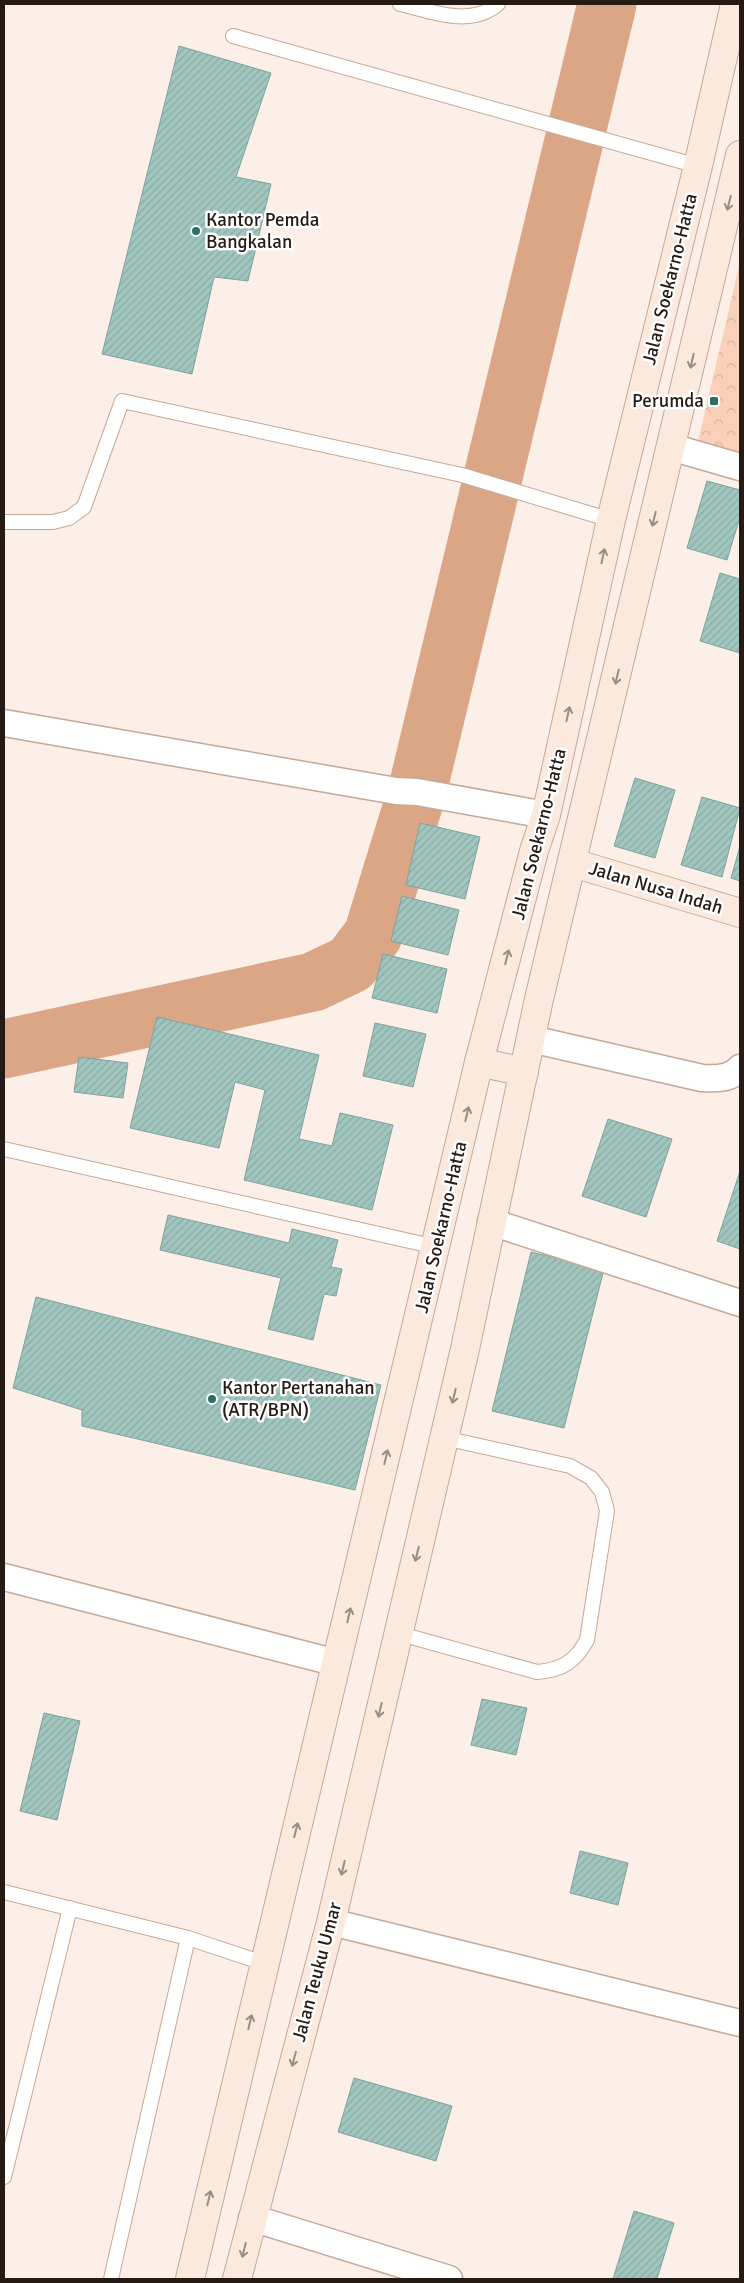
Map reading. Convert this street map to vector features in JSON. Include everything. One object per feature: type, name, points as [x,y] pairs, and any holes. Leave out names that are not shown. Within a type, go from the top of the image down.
[{"type":"main road","name":"Jalan Soekarno-Hatta","points":[[337,1663],[479,1062],[534,851],[546,815],[611,520],[698,166],[735,4]]},
{"type":"main road","name":"Jalan Soekarno-Hatta","points":[[390,1662],[444,1438],[539,999],[671,447],[731,232],[740,155]]},
{"type":"main road","name":"Jalan Nusa Indah","points":[[573,863],[740,913]]},
{"type":"main road","points":[[499,990],[539,999]]},
{"type":"main road","points":[[479,1062],[524,1072]]},
{"type":"main road","name":"Jalan Teuku Umar","points":[[236,2279],[331,1922],[390,1662]]},
{"type":"main road","points":[[190,2279],[263,1963],[337,1663]]},
{"type":"street","points":[[671,447],[740,467]]},
{"type":"street","points":[[4,723],[386,790],[417,792],[546,815]]},
{"type":"street","points":[[531,1039],[702,1078],[723,1078],[733,1074],[740,1068]]},
{"type":"street","points":[[491,1222],[740,1303]]},
{"type":"street","points":[[4,1577],[337,1663]]},
{"type":"street","points":[[331,1922],[740,2023]]},
{"type":"street","points":[[252,2218],[449,2279]]},
{"type":"lane","points":[[400,4],[463,17],[484,14],[498,4]]},
{"type":"lane","points":[[233,36],[698,166]]},
{"type":"lane","points":[[4,522],[53,522],[69,518],[84,507],[122,401],[462,475],[611,520]]},
{"type":"lane","points":[[4,1149],[436,1247]]},
{"type":"lane","points":[[397,1633],[537,1672],[552,1670],[569,1662],[579,1654],[587,1640],[607,1511],[602,1492],[592,1478],[570,1466],[444,1438]]},
{"type":"lane","points":[[4,1892],[188,1938],[263,1963]]},
{"type":"lane","points":[[4,2177],[70,1908]]},
{"type":"lane","points":[[111,2279],[188,1938]]},
{"type":"green space","points":[[740,262],[740,462],[696,450]]},
{"type":"building","name":"Kantor Pemda Bangkalan","points":[[179,46],[271,73],[236,177],[271,184],[248,281],[214,277],[192,374],[102,354]]},
{"type":"building","points":[[707,481],[740,490],[740,517],[727,560],[687,548]]},
{"type":"building","points":[[720,573],[740,579],[740,653],[700,641]]},
{"type":"building","points":[[635,778],[675,790],[655,858],[614,846]]},
{"type":"building","points":[[702,797],[740,808],[722,877],[681,865]]},
{"type":"building","points":[[420,823],[480,837],[465,899],[406,885]]},
{"type":"building","points":[[740,846],[740,881],[731,878]]},
{"type":"building","points":[[402,896],[459,910],[448,955],[391,941]]},
{"type":"building","points":[[383,954],[447,969],[437,1013],[372,998]]},
{"type":"building","points":[[157,1017],[319,1055],[299,1139],[332,1146],[340,1113],[393,1125],[372,1210],[244,1180],[265,1090],[235,1082],[219,1148],[130,1128]]},
{"type":"building","points":[[375,1023],[426,1034],[413,1087],[363,1076]]},
{"type":"building","points":[[79,1057],[128,1063],[123,1098],[74,1092]]},
{"type":"building","points":[[608,1119],[672,1139],[646,1217],[582,1196]]},
{"type":"building","points":[[740,1171],[740,1249],[717,1241]]},
{"type":"building","points":[[168,1215],[289,1243],[292,1229],[338,1240],[331,1267],[342,1269],[336,1296],[324,1294],[313,1340],[268,1329],[281,1278],[160,1250]]},
{"type":"building","points":[[531,1252],[604,1269],[564,1428],[492,1411]]},
{"type":"building","name":"Kantor Pertanahan (ATR/BPN)","points":[[36,1297],[381,1385],[355,1490],[82,1426],[82,1410],[13,1388]]},
{"type":"building","points":[[482,1699],[527,1708],[516,1755],[471,1745]]},
{"type":"building","points":[[44,1713],[80,1721],[57,1820],[20,1811]]},
{"type":"building","points":[[580,1851],[628,1863],[618,1905],[570,1893]]},
{"type":"building","points":[[354,2078],[452,2106],[436,2161],[338,2132]]},
{"type":"building","points":[[634,2211],[674,2223],[657,2279],[613,2279]]},
{"type":"waterway","points":[[4,1049],[313,982],[351,964],[373,935],[417,792],[607,4]]},
{"type":"place","name":"Kantor Pemda Bangkalan","points":[[196,231]]},
{"type":"place","name":"Perumda","points":[[714,401]]},
{"type":"place","name":"Kantor Pertanahan (ATR/BPN)","points":[[212,1399]]}]
